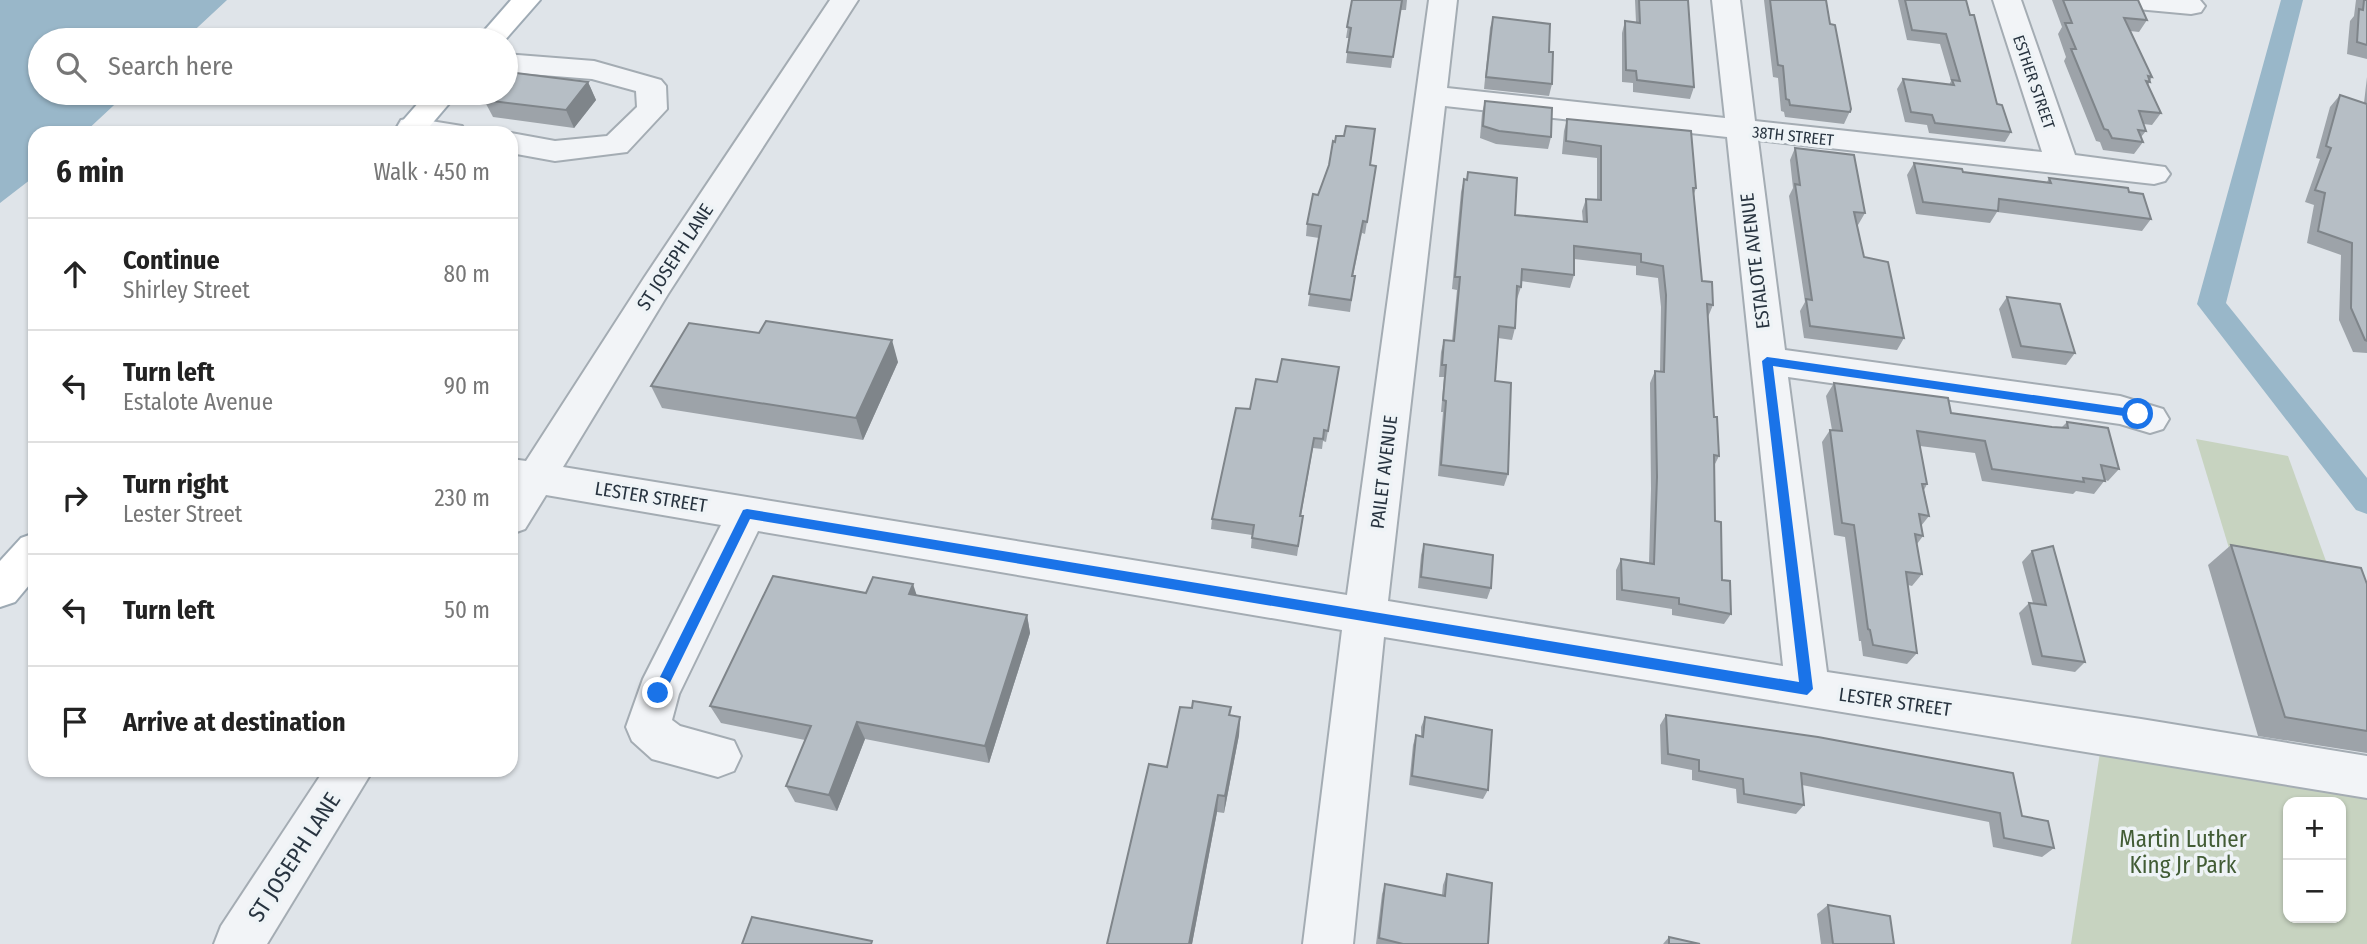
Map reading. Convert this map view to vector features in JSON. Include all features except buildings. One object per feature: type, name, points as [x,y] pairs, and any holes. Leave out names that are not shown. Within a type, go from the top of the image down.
[{"type":"main road","points":[[501,28],[526,0]]},
{"type":"main road","points":[[413,126],[432,105]]},
{"type":"main road","points":[[0,590],[28,558]]},
{"type":"street","name":"ST JOSEPH LANE","points":[[518,495],[524,476],[656,286],[844,0]]},
{"type":"street","name":"PAILET AVENUE","points":[[1328,944],[1443,0]]},
{"type":"street","name":"ESTALOTE AVENUE","points":[[1726,0],[1807,689]]},
{"type":"street","name":"ESTHER STREET","points":[[2007,0],[2062,164]]},
{"type":"street","points":[[2126,0],[2191,6]]},
{"type":"street","points":[[518,64],[594,70],[651,86],[652,109],[616,145],[555,150],[518,144]]},
{"type":"street","name":"38TH STREET","points":[[1432,95],[2154,174]]},
{"type":"street","points":[[1767,361],[2120,411],[2150,419]]},
{"type":"street","name":"LESTER STREET","points":[[524,476],[1807,689],[2127,737],[2367,777]]},
{"type":"street","points":[[718,756],[668,744],[648,727],[658,693],[747,513]]},
{"type":"street","name":"ST JOSEPH LANE","points":[[239,944],[346,777]]},
{"type":"green space","points":[[2196,439],[2288,456],[2335,586],[2235,568]]},
{"type":"green space","name":"Martin Luther King Jr Park","points":[[2102,739],[2367,796],[2367,944],[2071,944]]},
{"type":"water","points":[[0,0],[227,0],[197,28],[28,28],[28,105],[114,105],[92,126],[28,126],[28,181],[0,203]]},
{"type":"waterway","points":[[2292,0],[2211,304],[2367,501]]},
{"type":"route","points":[[658,693],[747,513],[1807,689],[1767,361],[2138,414]]}]
